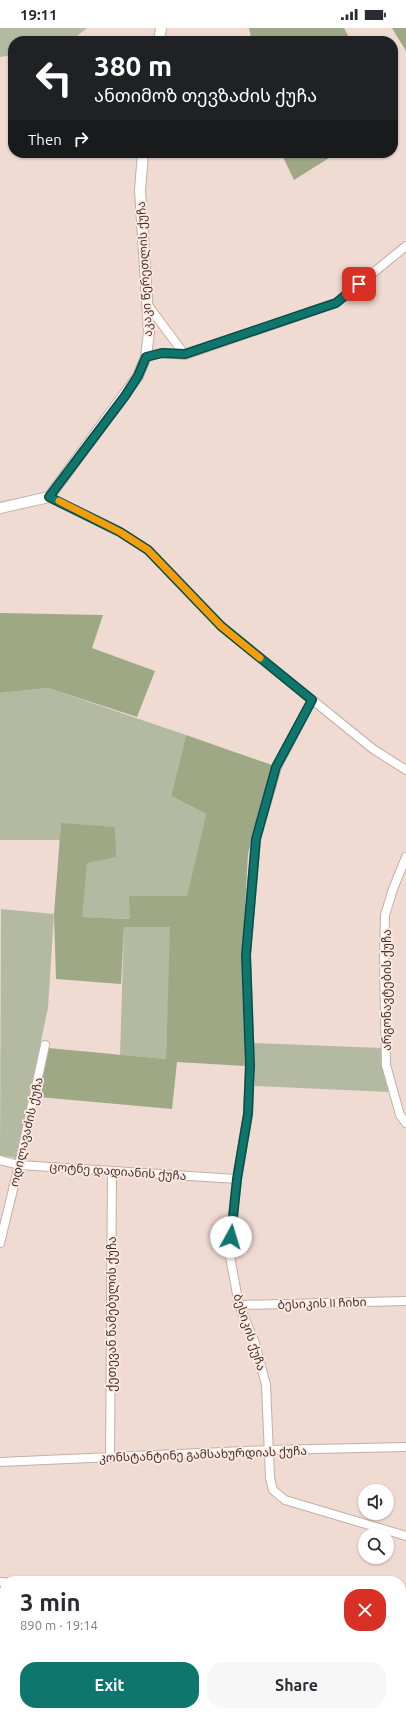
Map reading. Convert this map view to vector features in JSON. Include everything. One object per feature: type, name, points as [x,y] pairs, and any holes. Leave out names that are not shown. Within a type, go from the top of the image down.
[{"type":"street","name":"აკაკი წერეთლის ქუჩა","points":[[49,497],[125,396],[138,376],[146,357],[149,332],[140,190],[143,158]]},
{"type":"street","points":[[146,357],[162,353],[185,354],[336,303],[406,246]]},
{"type":"street","points":[[147,304],[185,354]]},
{"type":"street","points":[[0,508],[49,497],[120,532],[148,550],[221,626],[373,749],[406,770]]},
{"type":"street","name":"ბესიკის ქუჩა","points":[[312,700],[276,767],[256,839],[246,955],[250,1065],[248,1114],[237,1179],[230,1251],[239,1305],[255,1343],[266,1385],[270,1450],[270,1478],[273,1490],[285,1500],[406,1536]]},
{"type":"street","name":"არგონავტების ქუჩა","points":[[406,857],[393,889],[386,915],[384,958],[386,1065],[400,1115],[406,1123]]},
{"type":"street","name":"ოდილავაძის ქუჩა","points":[[0,1243],[20,1165],[45,1045]]},
{"type":"street","name":"ცოტნე დადიანის ქუჩა","points":[[0,1160],[20,1165],[237,1179]]},
{"type":"street","name":"ქეთევან წამებულის ქუჩა","points":[[110,1458],[112,1171]]},
{"type":"street","name":"ბესიკის II ჩიხი","points":[[239,1305],[406,1301]]},
{"type":"street","name":"კონსტანტინე გამსახურდიას ქუჩა","points":[[0,1462],[270,1450],[406,1447]]},
{"type":"green space","points":[[0,28],[87,28],[77,36],[8,36],[8,56],[0,57]]},
{"type":"green space","points":[[249,28],[344,28],[348,36],[251,36]]},
{"type":"green space","points":[[392,28],[406,28],[406,51],[398,36]]},
{"type":"green space","points":[[283,158],[329,158],[294,180]]},
{"type":"green space","points":[[0,613],[103,615],[92,648],[155,671],[137,717],[48,688],[0,693]]},
{"type":"green space","points":[[48,688],[186,735],[171,796],[206,814],[187,897],[130,896],[130,919],[81,917],[87,862],[61,823],[60,840],[0,840],[0,693]]},
{"type":"green space","points":[[186,735],[272,765],[248,854],[243,947],[245,1066],[177,1062],[172,1109],[39,1097],[48,1048],[166,1059],[170,927],[124,927],[121,984],[56,979],[54,914],[61,823],[115,827],[116,857],[87,863],[82,917],[130,919],[129,896],[187,896],[206,814],[171,796]]},
{"type":"green space","points":[[1,909],[54,914],[48,1008],[16,1158],[0,1155]]},
{"type":"green space","points":[[124,927],[171,927],[166,1059],[120,1055]]},
{"type":"green space","points":[[254,1043],[382,1048],[390,1092],[255,1086]]},
{"type":"slow traffic","points":[[59,501],[120,532],[148,550],[221,626],[260,658]]},
{"type":"route","points":[[231,1237],[237,1179],[248,1114],[250,1065],[246,955],[256,839],[276,767],[312,700],[221,626],[148,550],[120,532],[49,497],[125,396],[138,376],[146,357],[162,353],[185,354],[336,303],[359,284]]}]
